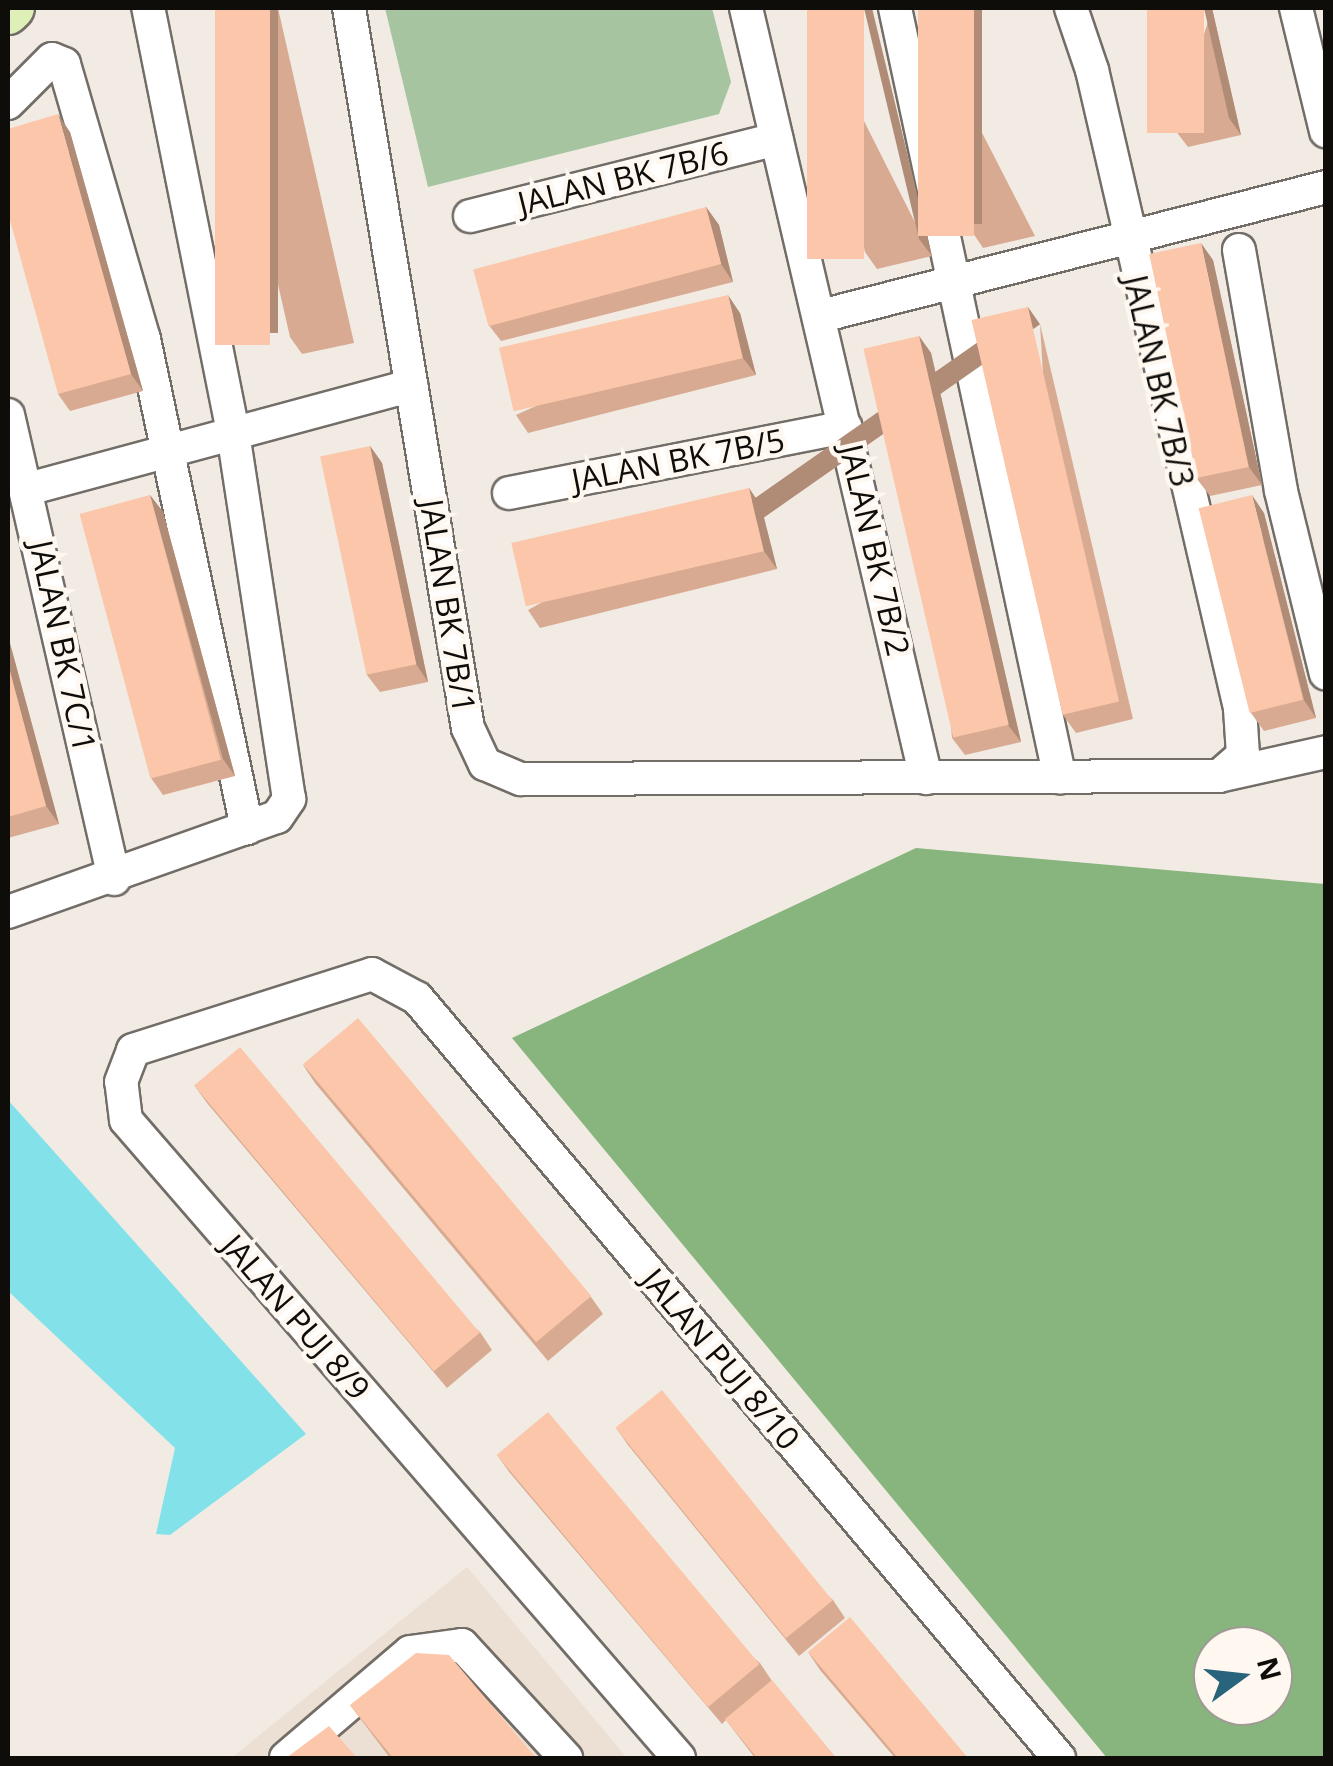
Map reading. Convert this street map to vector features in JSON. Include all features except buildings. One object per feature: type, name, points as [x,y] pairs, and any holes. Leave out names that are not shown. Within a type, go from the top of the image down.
[{"type":"main road","points":[[8,13],[14,8]]},
{"type":"street","points":[[129,8],[166,109]]},
{"type":"street","points":[[8,912],[114,879],[277,817],[290,798],[233,432],[148,8]]},
{"type":"street","name":"JALAN BK 7B/1","points":[[349,8],[468,728],[485,764],[521,778],[926,778]]},
{"type":"street","name":"JALAN BK 7B/2","points":[[746,8],[926,778]]},
{"type":"street","points":[[895,8],[1060,778]]},
{"type":"street","name":"JALAN BK 7B/3","points":[[1071,8],[1092,70],[1127,240],[1240,708],[1231,765]]},
{"type":"street","points":[[1296,8],[1326,131]]},
{"type":"street","points":[[8,104],[52,59],[64,64],[103,185],[170,450],[247,828]]},
{"type":"street","name":"JALAN BK 7B/6","points":[[470,216],[776,139]]},
{"type":"street","points":[[821,316],[1326,187]]},
{"type":"street","points":[[1239,250],[1281,491],[1326,674]]},
{"type":"street","points":[[28,488],[412,386]]},
{"type":"street","name":"JALAN BK 7C/1","points":[[8,414],[28,488],[114,879]]},
{"type":"street","name":"JALAN BK 7B/5","points":[[509,493],[846,427]]},
{"type":"street","points":[[926,778],[1060,778],[1231,765],[1326,752]]},
{"type":"street","name":"JALAN PUJ 8/9","points":[[372,974],[133,1050],[121,1082],[126,1120],[679,1758]]},
{"type":"street","name":"JALAN PUJ 8/10","points":[[372,974],[417,998],[1059,1758]]},
{"type":"street","points":[[286,1758],[334,1735],[410,1652],[462,1645],[566,1758]]},
{"type":"shaded area","points":[[467,1567],[627,1758],[235,1758],[235,1755]]},
{"type":"green space","points":[[385,8],[712,8],[731,82],[719,114],[428,187]]},
{"type":"green space","points":[[916,848],[1325,884],[1325,1758],[1107,1758],[512,1038]]},
{"type":"water","points":[[8,1100],[306,1434],[170,1535],[156,1534],[175,1448],[8,1291]]}]
